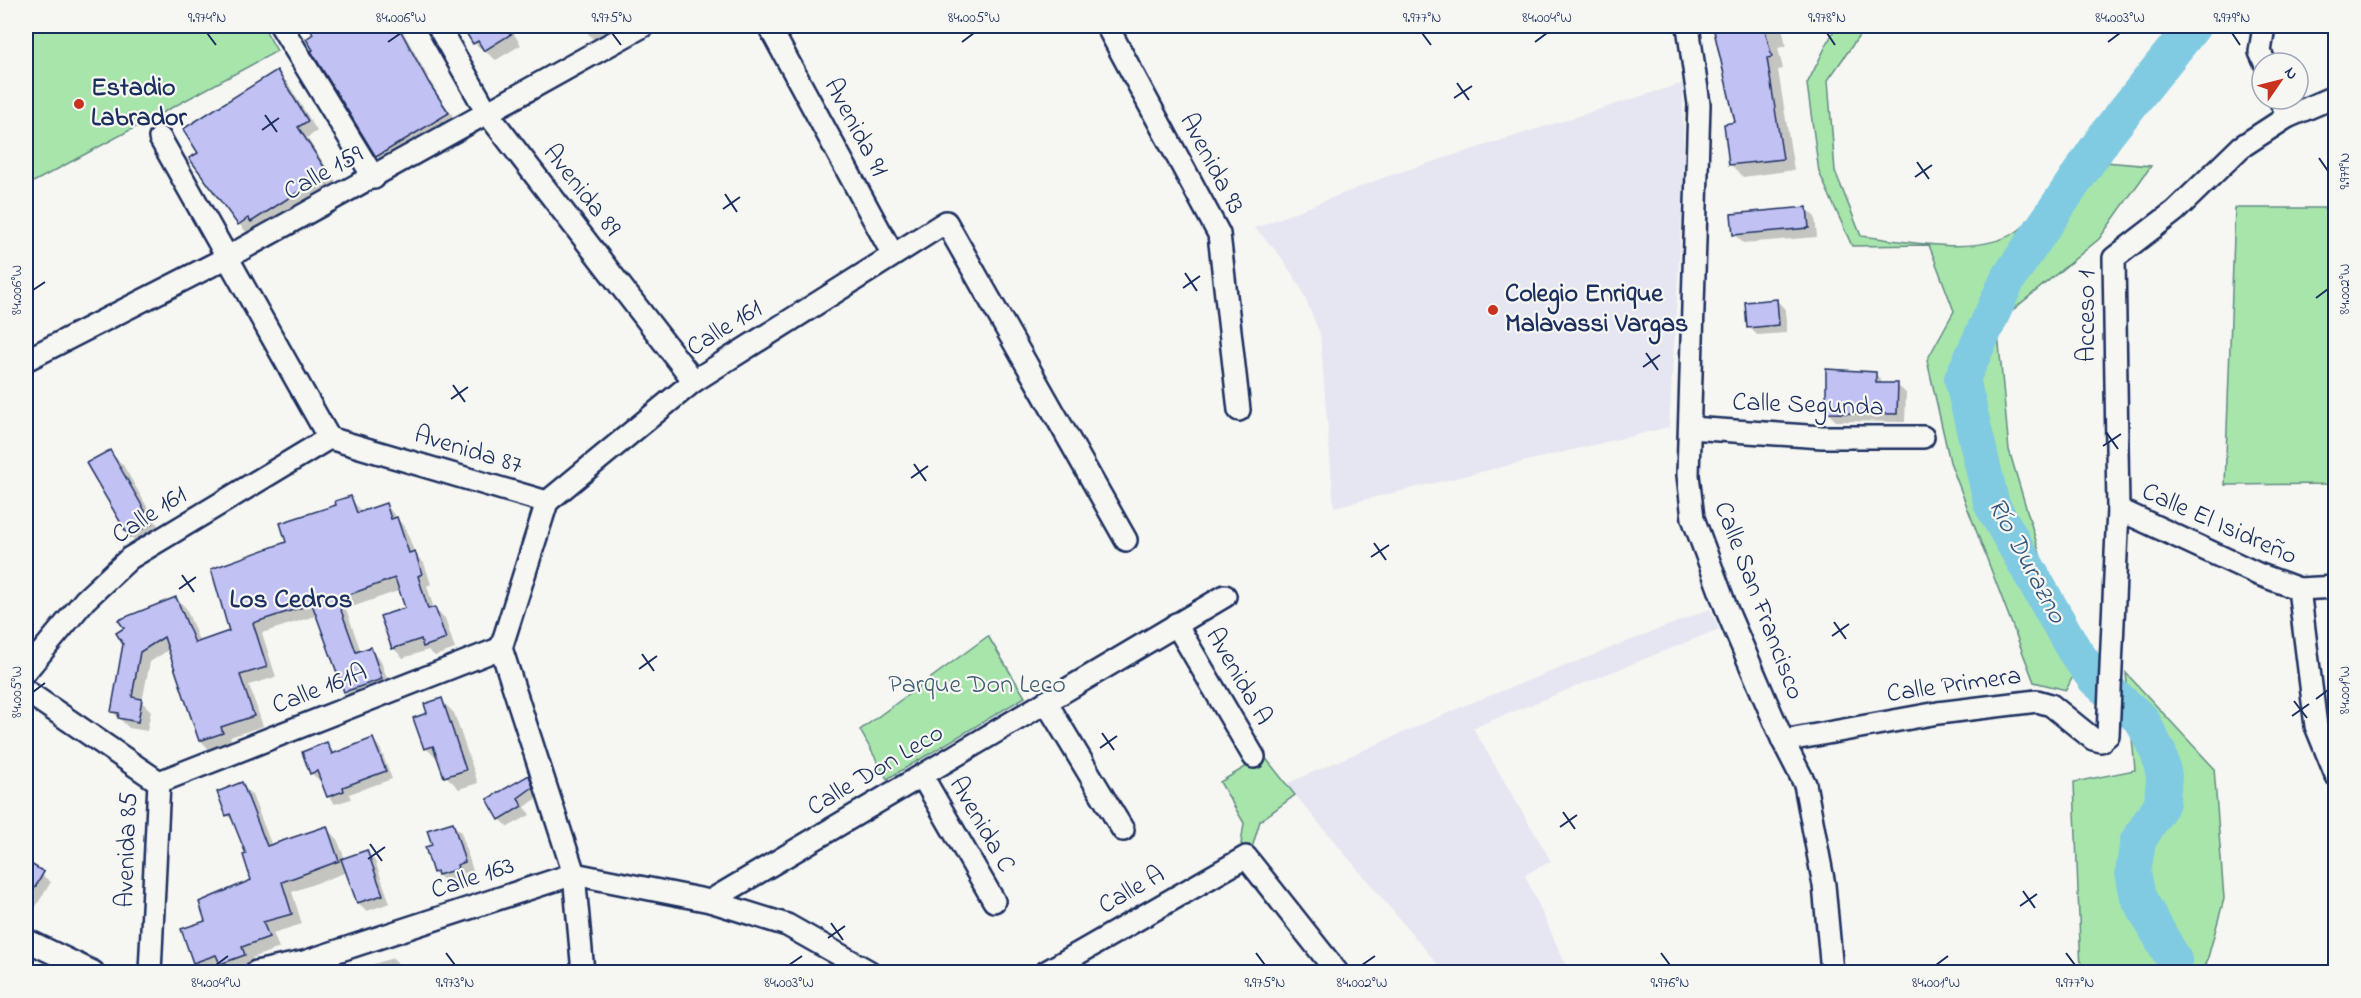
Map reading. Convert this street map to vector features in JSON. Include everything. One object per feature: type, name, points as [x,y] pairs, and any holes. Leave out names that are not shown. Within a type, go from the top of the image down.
[{"type":"street","points":[[281,26],[374,177]]},
{"type":"street","name":"Avenida 89","points":[[438,26],[488,114],[694,381]]},
{"type":"street","name":"Calle 159","points":[[26,360],[226,258],[643,26]]},
{"type":"street","name":"Avenida 91","points":[[770,26],[892,255]]},
{"type":"street","name":"Avenida 93","points":[[1107,26],[1219,234],[1239,410]]},
{"type":"street","name":"Calle San Francisco","points":[[1688,26],[1699,104],[1688,475],[1693,518],[1728,613],[1783,741],[1805,784],[1815,824],[1824,885],[1832,972]]},
{"type":"street","points":[[2260,51],[2264,26]]},
{"type":"street","points":[[2310,102],[2336,96]]},
{"type":"street","name":"Acceso 1","points":[[2118,509],[2114,258],[2175,211],[2281,111]]},
{"type":"street","points":[[160,138],[329,438]]},
{"type":"street","name":"Calle 161","points":[[547,502],[694,381],[946,222],[1125,540]]},
{"type":"street","name":"Calle Segunda","points":[[1690,428],[1822,437],[1923,437]]},
{"type":"street","name":"Calle 161","points":[[26,671],[85,600],[130,558],[329,438]]},
{"type":"street","name":"Avenida 87","points":[[329,438],[547,502],[501,648]]},
{"type":"street","name":"Calle El Isidreño","points":[[2118,509],[2258,574],[2298,589],[2336,587]]},
{"type":"street","name":"Calle Primera","points":[[1783,741],[2020,701],[2037,701],[2052,705],[2093,739],[2100,741],[2108,735],[2109,723],[2118,509]]},
{"type":"street","points":[[2298,589],[2316,726],[2336,775]]},
{"type":"street","name":"Calle Don Leco","points":[[710,901],[1225,596]]},
{"type":"street","name":"Avenida A","points":[[1176,624],[1254,757]]},
{"type":"street","points":[[501,648],[574,874],[583,972]]},
{"type":"street","name":"Calle 161A","points":[[159,782],[501,648]]},
{"type":"street","name":"Avenida 85","points":[[26,692],[159,782],[150,972]]},
{"type":"street","points":[[1046,702],[1123,830]]},
{"type":"street","name":"Avenida C","points":[[922,776],[994,901]]},
{"type":"street","name":"Calle A","points":[[1046,972],[1246,857],[1337,972]]},
{"type":"street","name":"Calle 163","points":[[256,972],[304,962],[574,874],[710,901]]},
{"type":"street","points":[[710,901],[787,925],[870,972]]},
{"type":"street","points":[[26,940],[93,972]]},
{"type":"shaded area","name":"Colegio Enrique Malavassi Vargas","points":[[1683,83],[1684,181],[1669,427],[1334,507],[1320,334],[1300,286],[1279,254],[1255,228],[1388,176]]},
{"type":"shaded area","points":[[1710,609],[1719,629],[1473,728],[1551,861],[1525,875],[1569,972],[1444,972],[1286,784],[1466,705]]},
{"type":"green space","name":"Estadio Labrador","points":[[26,26],[263,26],[277,51],[26,186]]},
{"type":"green space","points":[[1836,26],[1866,26],[1828,80],[1835,171],[1861,236],[1920,244],[1964,246],[2003,239],[2024,226],[2070,159],[2151,166],[2099,239],[1997,323],[2009,450],[2044,568],[2088,647],[2066,690],[2034,682],[1950,462],[1927,360],[1954,311],[1929,245],[1852,246],[1819,172],[1807,84]]},
{"type":"green space","points":[[2235,208],[2335,208],[2335,484],[2225,485]]},
{"type":"green space","name":"Parque Don Leco","points":[[988,636],[1025,697],[887,779],[860,730]]},
{"type":"green space","points":[[2126,673],[2214,768],[2224,899],[2204,972],[2081,972],[2074,782],[2135,770]]},
{"type":"green space","points":[[1264,756],[1295,795],[1260,821],[1252,848],[1241,844],[1244,823],[1220,782]]},
{"type":"building","points":[[308,26],[398,26],[429,83],[449,113],[376,157],[311,51],[313,50],[306,39],[313,34]]},
{"type":"building","points":[[462,26],[524,26],[484,51],[478,41],[473,44]]},
{"type":"building","points":[[1739,26],[1764,26],[1772,57],[1767,58],[1783,159],[1729,165],[1724,124],[1735,122],[1714,31]]},
{"type":"building","points":[[277,70],[308,121],[298,127],[328,173],[251,222],[248,218],[238,225],[189,158],[198,153],[183,129]]},
{"type":"building","points":[[1807,207],[1809,228],[1733,235],[1731,214]]},
{"type":"building","points":[[1777,299],[1779,325],[1747,328],[1745,302]]},
{"type":"building","points":[[1826,369],[1876,372],[1876,383],[1898,383],[1897,414],[1826,413]]},
{"type":"building","points":[[110,450],[152,523],[129,537],[86,463]]},
{"type":"building","points":[[351,496],[357,513],[386,503],[391,519],[397,517],[409,553],[415,551],[422,574],[418,576],[428,609],[435,607],[446,639],[423,647],[421,639],[392,649],[380,616],[405,608],[395,578],[337,599],[356,652],[371,647],[382,679],[344,692],[312,604],[253,623],[267,667],[240,675],[254,716],[221,727],[223,733],[199,741],[164,637],[140,652],[132,697],[142,699],[138,722],[118,718],[119,713],[111,712],[123,644],[116,633],[124,628],[118,620],[176,597],[195,643],[229,631],[211,569],[286,542],[280,523],[336,505],[335,501]]},
{"type":"building","points":[[442,698],[466,770],[444,777],[433,746],[424,749],[413,718],[427,713],[424,704]]},
{"type":"building","points":[[373,738],[386,771],[343,787],[344,791],[327,797],[317,771],[310,774],[302,752],[327,742],[332,754]]},
{"type":"building","points":[[529,775],[533,787],[518,798],[522,806],[499,820],[487,799]]},
{"type":"building","points":[[242,782],[267,846],[327,826],[339,861],[282,882],[292,914],[263,922],[269,937],[242,947],[245,955],[220,964],[216,955],[193,963],[181,929],[205,921],[199,902],[251,880],[243,855],[246,854],[230,814],[226,816],[217,792]]},
{"type":"building","points":[[453,822],[465,862],[457,865],[458,869],[438,875],[437,871],[433,873],[425,847],[432,845],[427,830]]},
{"type":"building","points":[[367,850],[383,895],[357,903],[341,859]]},
{"type":"building","points":[[26,861],[44,872],[26,903]]},
{"type":"waterway","name":"Río Durazno","points":[[2174,972],[2174,960],[2138,897],[2133,873],[2138,841],[2162,803],[2164,776],[2159,754],[2142,720],[2095,679],[2074,650],[1992,505],[1962,379],[2008,279],[2106,135],[2193,26]]},
{"type":"place","name":"Estadio Labrador","points":[[79,104]]},
{"type":"place","name":"Colegio Enrique Malavassi Vargas","points":[[1493,310]]},
{"type":"district","name":"Los Cedros","points":[[291,600]]}]
